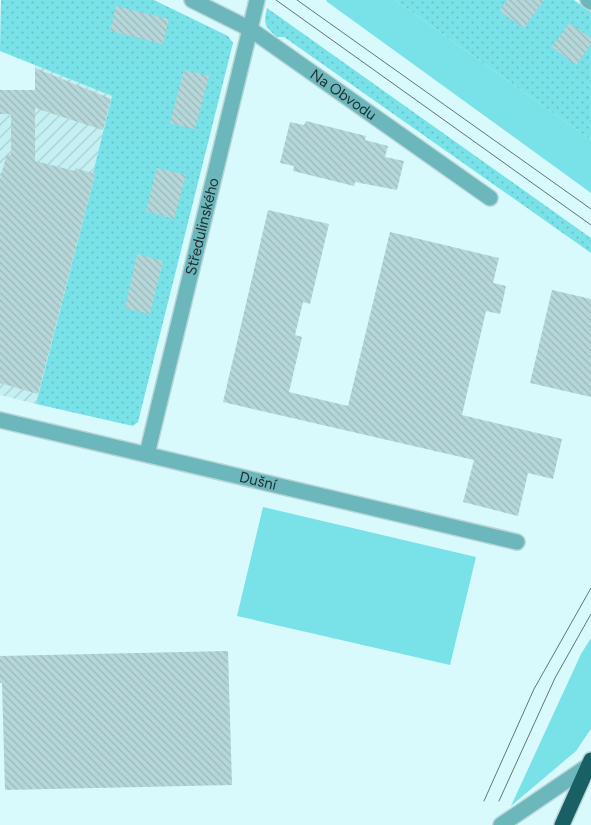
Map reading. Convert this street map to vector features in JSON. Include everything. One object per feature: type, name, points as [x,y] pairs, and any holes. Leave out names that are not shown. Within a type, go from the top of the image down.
[{"type":"highway","points":[[562,825],[589,763]]},
{"type":"street","name":"Na Obvodu","points":[[192,0],[250,29],[490,198]]},
{"type":"street","name":"Středulinského","points":[[146,454],[258,0]]},
{"type":"street","name":"Dušní","points":[[0,420],[517,542]]},
{"type":"street","points":[[501,825],[589,763]]},
{"type":"shaded area","points":[[1,0],[154,0],[228,36],[233,43],[138,422],[133,426],[36,404],[95,174],[93,173],[112,96],[0,51]]},
{"type":"shaded area","points":[[395,0],[591,140],[591,193],[326,1]]},
{"type":"shaded area","points":[[395,0],[574,0],[591,12],[591,140]]},
{"type":"shaded area","points":[[267,8],[591,238],[591,253],[284,37],[277,37],[266,25]]},
{"type":"shaded area","points":[[35,65],[112,96],[93,173],[95,174],[36,404],[0,395],[0,90],[35,103]]},
{"type":"shaded area","points":[[263,507],[476,557],[450,665],[237,616]]},
{"type":"shaded area","points":[[591,638],[591,729],[576,751],[511,806],[581,654]]},
{"type":"building","points":[[507,0],[544,0],[524,28],[499,11]]},
{"type":"building","points":[[116,6],[169,19],[163,44],[110,31]]},
{"type":"building","points":[[569,23],[591,38],[591,44],[576,65],[552,47]]},
{"type":"building","points":[[35,68],[111,99],[103,130],[35,108],[35,161],[75,171],[75,168],[95,174],[38,394],[0,383],[0,179],[7,154],[11,155],[11,114],[0,114],[0,90],[35,90]]},
{"type":"building","points":[[184,70],[209,76],[195,129],[170,123]]},
{"type":"building","points":[[306,121],[366,136],[365,140],[388,146],[385,157],[404,161],[397,190],[355,182],[354,186],[293,171],[294,166],[280,163],[290,122],[304,125]]},
{"type":"building","points":[[157,168],[186,175],[174,219],[146,211]]},
{"type":"building","points":[[268,210],[329,224],[310,304],[303,302],[295,335],[302,337],[289,392],[348,406],[390,232],[499,258],[493,283],[506,286],[500,314],[486,311],[462,415],[562,439],[553,479],[528,473],[518,516],[463,502],[474,460],[223,402]]},
{"type":"building","points":[[137,254],[163,261],[150,314],[125,308]]},
{"type":"building","points":[[552,290],[591,299],[591,397],[530,383]]},
{"type":"building","points":[[228,651],[232,785],[5,790],[0,656]]},
{"type":"tram line","points":[[276,0],[591,225]]},
{"type":"tram line","points":[[297,0],[591,209]]},
{"type":"tram line","points":[[484,801],[534,689],[591,588]]},
{"type":"tram line","points":[[499,801],[555,678],[591,614]]}]
